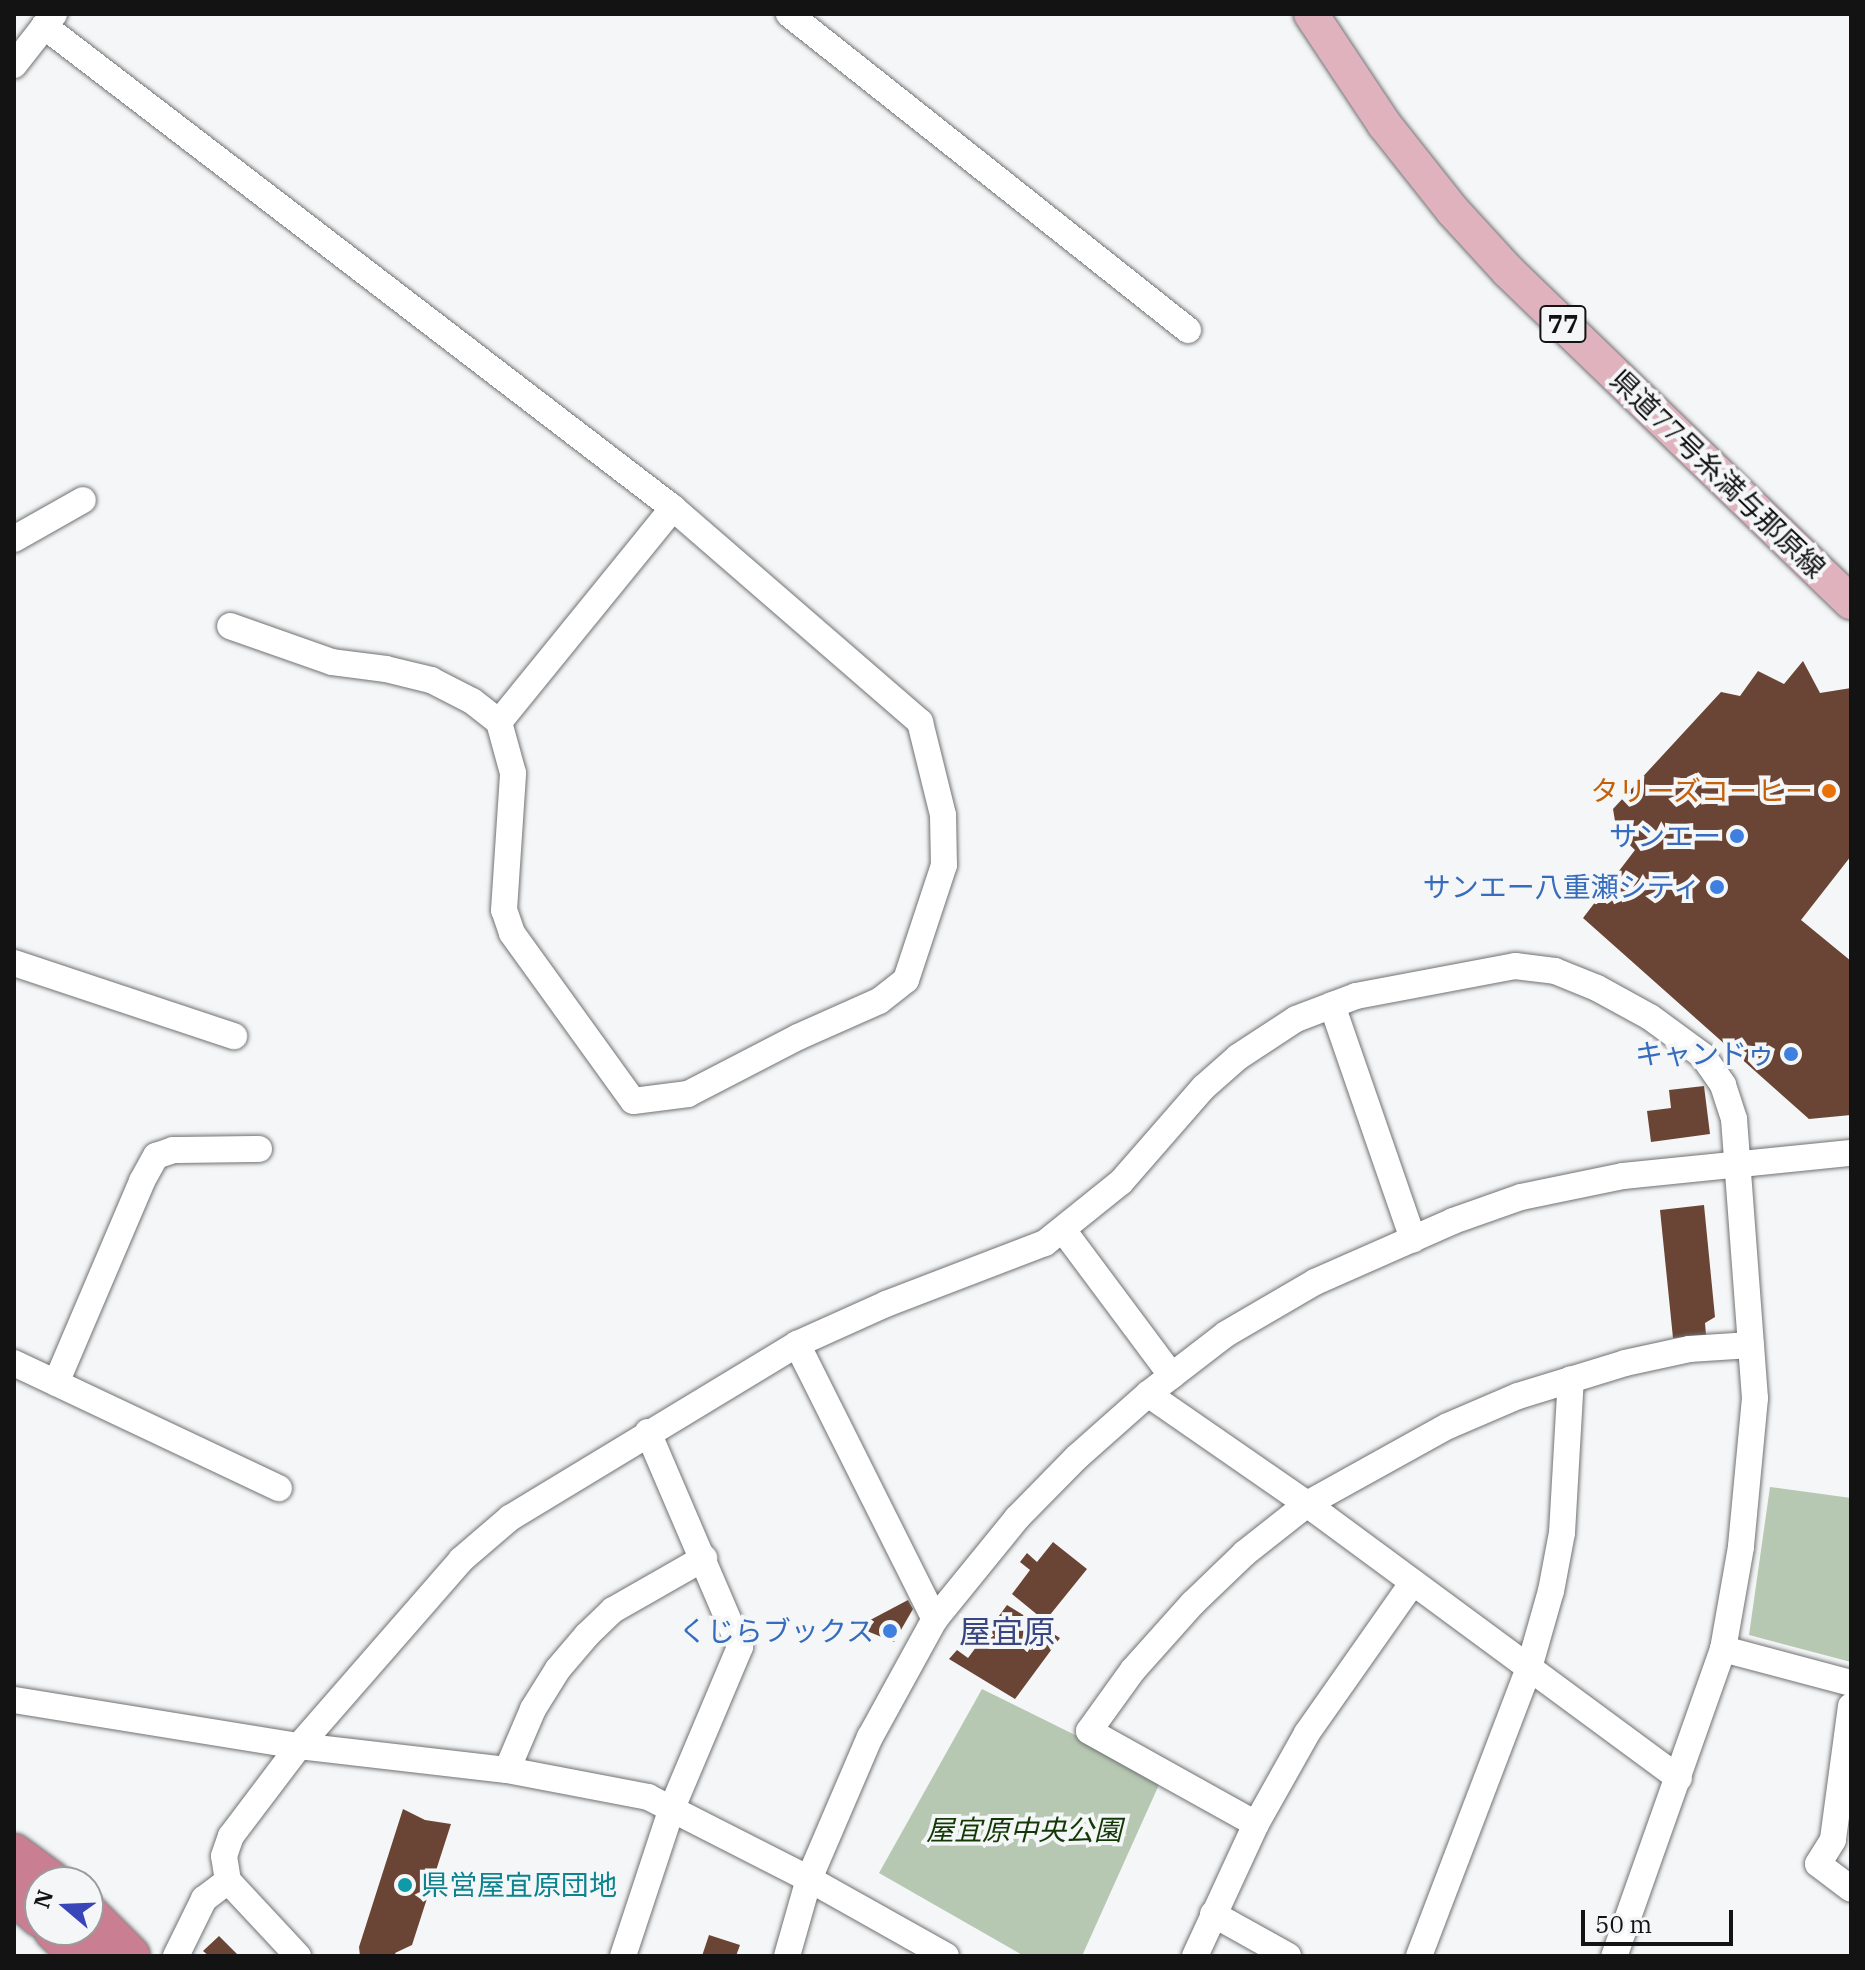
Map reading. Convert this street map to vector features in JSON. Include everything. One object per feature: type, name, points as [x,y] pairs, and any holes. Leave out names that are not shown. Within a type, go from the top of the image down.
[{"type":"highway","points":[[14,1854],[30,1866]]},
{"type":"highway","points":[[104,1930],[130,1956]]},
{"type":"main road","name":"県道77号糸満与那原線","points":[[1314,16],[1384,124],[1471,231],[1851,602]]},
{"type":"street","points":[[789,14],[1188,330]]},
{"type":"street","points":[[14,65],[49,20],[673,508],[920,722],[943,815],[944,865],[906,980],[879,1001],[688,1094],[633,1101],[512,933],[504,910],[513,773],[499,722],[472,701],[431,680],[386,669],[332,662],[230,626]]},
{"type":"street","points":[[14,539],[83,500]]},
{"type":"street","points":[[499,722],[673,508]]},
{"type":"street","points":[[14,963],[234,1036]]},
{"type":"street","points":[[295,1955],[228,1881],[224,1856],[231,1836],[299,1746],[461,1560],[510,1518],[797,1344],[886,1304],[990,1267],[1045,1243],[1121,1182],[1204,1087],[1238,1057],[1296,1019],[1356,996],[1515,966],[1555,971],[1597,988],[1650,1017],[1703,1056],[1723,1085],[1734,1119],[1755,1398],[1750,1475],[1723,1649],[1623,1953]]},
{"type":"street","points":[[1332,1005],[1413,1239]]},
{"type":"street","points":[[56,1383],[142,1181],[156,1156],[173,1150],[199,1148],[259,1149]]},
{"type":"street","points":[[787,1956],[809,1879],[870,1737],[935,1619],[1017,1518],[1077,1457],[1148,1394],[1226,1334],[1315,1282],[1521,1197],[1623,1176],[1737,1162],[1851,1153]]},
{"type":"street","points":[[1063,1230],[1172,1376]]},
{"type":"street","points":[[797,1344],[935,1619]]},
{"type":"street","points":[[1256,1824],[1089,1731],[1133,1670],[1193,1603],[1245,1553],[1307,1504],[1448,1426],[1518,1396],[1571,1379],[1689,1349],[1751,1345]]},
{"type":"street","points":[[14,1363],[279,1488]]},
{"type":"street","points":[[1419,1956],[1529,1668],[1562,1533],[1571,1379]]},
{"type":"street","points":[[1148,1394],[1307,1504],[1679,1778]]},
{"type":"street","points":[[623,1956],[672,1808],[740,1647],[648,1432]]},
{"type":"street","points":[[507,1770],[533,1709],[558,1669],[587,1635],[634,1596],[704,1558]]},
{"type":"street","points":[[1195,1956],[1256,1824],[1307,1733],[1413,1582]]},
{"type":"street","points":[[1723,1649],[1851,1683]]},
{"type":"street","points":[[14,1700],[299,1746],[507,1770],[648,1797],[809,1879],[946,1956]]},
{"type":"street","points":[[1851,1706],[1833,1840],[1818,1864],[1851,1889]]},
{"type":"street","points":[[176,1956],[204,1899],[228,1881]]},
{"type":"street","points":[[1213,1914],[1288,1956]]},
{"type":"green space","points":[[1770,1487],[1851,1498],[1851,1662],[1749,1635]]},
{"type":"green space","name":"屋宜原中央公園","points":[[982,1689],[1162,1778],[1082,1956],[1024,1956],[879,1873]]},
{"type":"building","name":"サンエー八重瀬シティ","points":[[1803,661],[1820,693],[1851,688],[1851,856],[1801,920],[1851,961],[1851,1115],[1809,1119],[1583,918],[1635,850],[1617,833],[1613,809],[1721,692],[1740,696],[1758,671],[1784,684]]},
{"type":"building","points":[[1704,1086],[1710,1134],[1651,1142],[1647,1111],[1671,1108],[1669,1090]]},
{"type":"building","points":[[1704,1205],[1715,1317],[1705,1323],[1706,1335],[1673,1338],[1660,1210]]},
{"type":"building","points":[[1053,1542],[1087,1569],[1045,1621],[1012,1594],[1030,1570],[1020,1562],[1027,1553],[1037,1562]]},
{"type":"building","points":[[908,1600],[913,1609],[894,1642],[857,1627]]},
{"type":"building","points":[[1007,1605],[1060,1638],[1015,1699],[949,1659],[957,1650],[968,1658]]},
{"type":"building","name":"県営屋宜原団地","points":[[403,1809],[425,1820],[451,1824],[412,1945],[395,1953],[397,1956],[360,1956],[359,1947]]},
{"type":"building","points":[[709,1935],[740,1945],[736,1956],[702,1956]]},
{"type":"building","points":[[219,1936],[239,1956],[209,1956],[203,1951]]},
{"type":"place","name":"タリーズコーヒー","points":[[1829,791]]},
{"type":"place","name":"サンエー","points":[[1737,836]]},
{"type":"place","name":"サンエー八重瀬シティ","points":[[1717,887]]},
{"type":"place","name":"キャンドゥ","points":[[1791,1054]]},
{"type":"place","name":"くじらブックス","points":[[890,1631]]},
{"type":"place","name":"県営屋宜原団地","points":[[405,1885]]},
{"type":"district","name":"屋宜原","points":[[1007,1631]]}]
